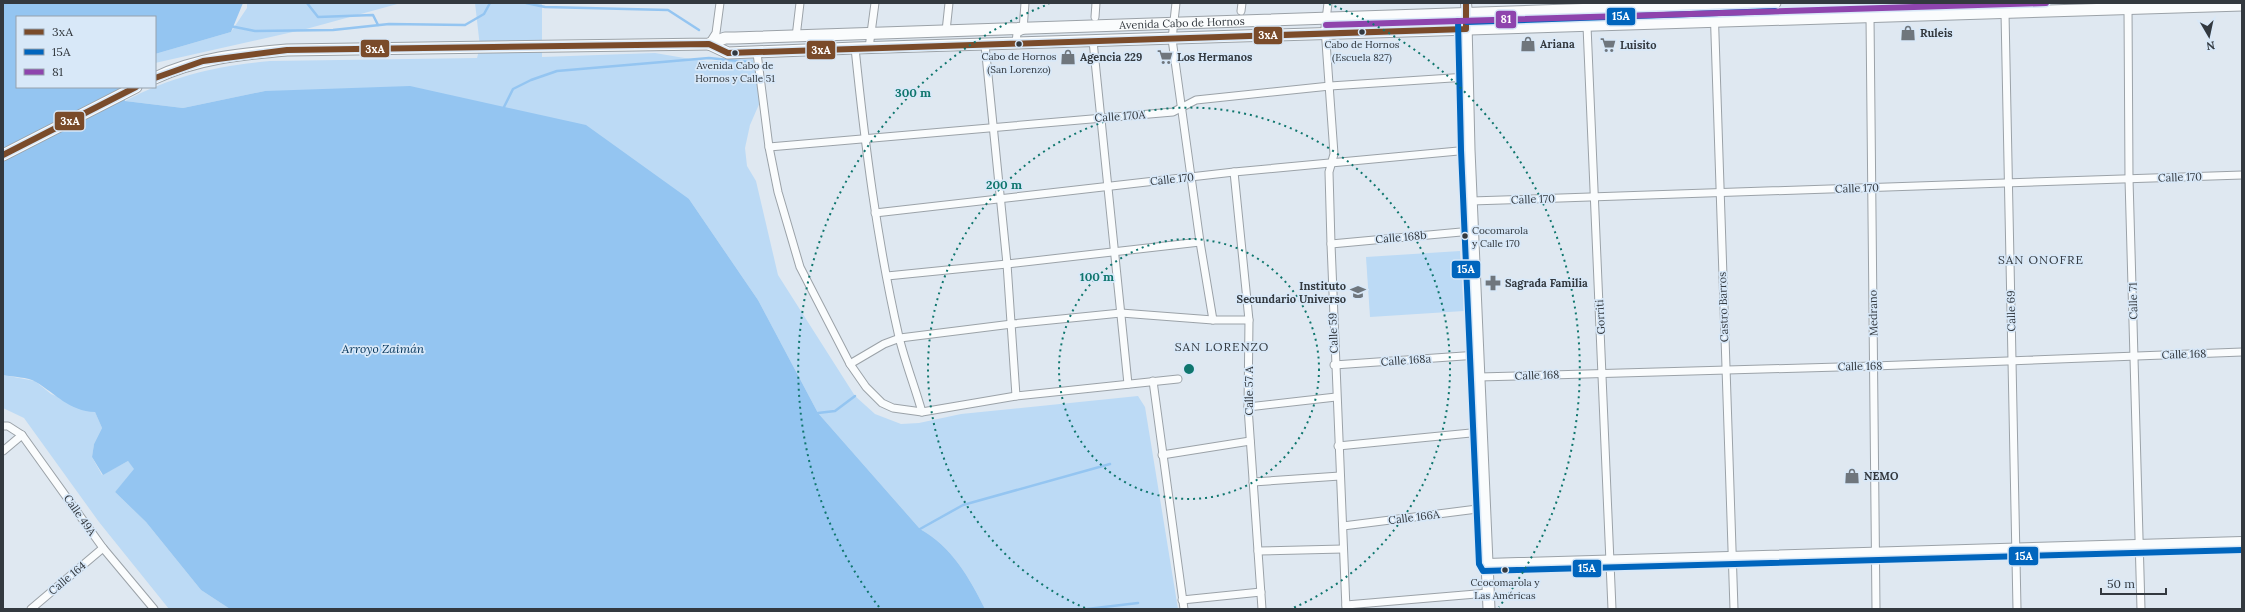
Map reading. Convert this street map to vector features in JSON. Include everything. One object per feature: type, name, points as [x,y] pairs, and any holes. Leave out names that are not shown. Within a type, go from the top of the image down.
[{"type":"main road","name":"Avenida Cabo de Hornos","points":[[156,78],[189,65],[227,55],[287,50],[709,44],[725,38],[1023,30],[1326,18],[1466,9],[1775,3]]},
{"type":"main road","name":"Avenida Cabo de Hornos","points":[[709,44],[728,53],[757,53],[855,48],[2242,5]]},
{"type":"main road","points":[[1466,9],[1472,231],[1489,609]]},
{"type":"main road","points":[[3,155],[133,88]]},
{"type":"main road","points":[[1487,564],[2242,542]]},
{"type":"street","points":[[709,44],[716,33],[720,3]]},
{"type":"street","points":[[796,37],[800,3]]},
{"type":"street","points":[[869,48],[875,3]]},
{"type":"street","points":[[946,31],[950,3]]},
{"type":"street","points":[[1016,43],[1017,33],[1023,30],[1026,3]]},
{"type":"street","points":[[1094,17],[1096,3]]},
{"type":"street","points":[[1176,3],[1172,39],[1200,242],[1213,320]]},
{"type":"street","points":[[1241,11],[1242,3]]},
{"type":"street","name":"Calle 59","points":[[1328,3],[1326,33],[1334,154],[1329,172],[1334,365],[1346,607]]},
{"type":"street","points":[[2114,3],[2128,8]]},
{"type":"street","name":"Castro Barros","points":[[1714,4],[1719,193],[1734,609]]},
{"type":"street","name":"Calle 71","points":[[2128,8],[2134,356],[2142,609]]},
{"type":"street","name":"Calle 69","points":[[2005,12],[2017,609]]},
{"type":"street","name":"Medrano","points":[[1870,17],[1876,609]]},
{"type":"street","name":"Gorriti","points":[[1587,26],[1612,609]]},
{"type":"street","points":[[1092,41],[1128,384]]},
{"type":"street","points":[[985,44],[1007,264],[1016,396]]},
{"type":"street","points":[[855,48],[875,213],[886,276],[900,338],[922,412]]},
{"type":"street","points":[[757,53],[769,147],[780,199],[800,267],[850,364],[866,387],[882,402],[893,408],[922,412],[1016,396],[1178,379]]},
{"type":"street","name":"Calle 170A","points":[[769,147],[993,126],[1173,112],[1196,100],[1330,86],[1467,77]]},
{"type":"street","name":"Calle 170","points":[[875,213],[1234,172],[1469,150]]},
{"type":"street","name":"Calle 57 A","points":[[1234,172],[1249,320],[1248,407],[1262,609]]},
{"type":"street","name":"Calle 170","points":[[1471,201],[2242,175]]},
{"type":"street","name":"Calle 168b","points":[[1331,244],[1472,231]]},
{"type":"street","points":[[886,276],[1200,242]]},
{"type":"street","points":[[850,364],[884,344],[900,338],[1012,324],[1121,313],[1213,320],[1249,320]]},
{"type":"street","name":"Calle 168","points":[[1479,377],[1725,368],[1874,366],[2242,352]]},
{"type":"street","name":"Calle 168a","points":[[1334,365],[1478,355]]},
{"type":"street","points":[[1153,381],[1184,609]]},
{"type":"street","points":[[1248,407],[1336,397]]},
{"type":"street","name":"Calle 49A","points":[[3,426],[8,426],[22,435],[103,548],[154,609]]},
{"type":"street","points":[[1338,446],[1481,432]]},
{"type":"street","points":[[3,451],[22,435]]},
{"type":"street","points":[[1162,455],[1250,441]]},
{"type":"street","points":[[1253,482],[1340,476]]},
{"type":"street","name":"Calle 166A","points":[[1343,526],[1484,508]]},
{"type":"street","name":"Calle 164","points":[[31,609],[103,548]]},
{"type":"street","points":[[1258,551],[1343,549]]},
{"type":"street","points":[[1182,600],[1261,592]]},
{"type":"street","points":[[1346,607],[1488,593]]},
{"type":"shaded area","points":[[247,3],[401,3],[306,29],[156,63],[156,54],[231,32],[247,8]]},
{"type":"shaded area","points":[[475,3],[542,3],[542,57],[655,53],[708,62],[753,58],[760,102],[750,125],[745,148],[747,166],[756,181],[778,275],[855,396],[875,414],[901,424],[919,423],[961,414],[1138,396],[1145,407],[1178,609],[985,609],[966,574],[950,554],[931,536],[920,529],[818,413],[758,300],[689,199],[265,91],[183,108],[125,101],[143,92],[177,79],[213,69],[250,63],[270,61],[477,58],[480,47]]},
{"type":"shaded area","points":[[1460,251],[1464,311],[1370,317],[1366,257]]},
{"type":"shaded area","points":[[3,375],[35,381],[51,394],[95,412],[102,428],[94,444],[92,457],[102,475],[128,461],[135,469],[115,492],[146,522],[201,590],[230,609],[169,609],[99,522],[24,418],[3,408]]},
{"type":"water","name":"Arroyo Zaimán","points":[[3,3],[243,3],[231,32],[156,54],[156,16],[16,16],[16,88],[122,88],[125,101],[183,108],[265,91],[410,86],[586,125],[689,199],[758,300],[818,413],[920,529],[931,536],[950,554],[966,574],[985,609],[230,609],[201,590],[146,522],[115,492],[134,469],[128,461],[103,475],[92,457],[94,444],[102,428],[95,412],[78,409],[70,405],[33,380],[3,375]]},
{"type":"waterway","points":[[307,3],[318,17],[373,15],[378,25]]},
{"type":"waterway","points":[[230,26],[255,31],[333,30],[389,24],[465,25],[484,14],[490,3]]},
{"type":"waterway","points":[[526,3],[545,7],[668,10],[699,30]]},
{"type":"waterway","points":[[504,107],[513,89],[531,80],[557,71],[709,58],[749,62]]},
{"type":"waterway","points":[[818,413],[835,411],[855,396]]},
{"type":"waterway","points":[[920,529],[963,505],[1110,464]]},
{"type":"waterway","points":[[1087,609],[1138,603]]},
{"type":"transit line","name":"3xA","points":[[156,78],[203,61],[287,50],[709,44],[728,53],[1466,29],[1466,3]]},
{"type":"transit line","name":"81","points":[[1326,25],[2046,3]]},
{"type":"transit line","name":"15A","points":[[1467,22],[1775,11]]},
{"type":"transit line","name":"15A","points":[[1458,21],[1461,150],[1479,564],[1483,571],[2242,550]]},
{"type":"transit line","name":"3xA","points":[[3,155],[134,88]]},
{"type":"place","name":"Cabo de Hornos (Escuela 827)","points":[[1362,32]]},
{"type":"place","name":"Ruleis","points":[[1908,33]]},
{"type":"place","name":"Cabo de Hornos (San Lorenzo)","points":[[1019,44]]},
{"type":"place","name":"Ariana","points":[[1528,44]]},
{"type":"place","name":"Luisito","points":[[1608,45]]},
{"type":"place","name":"Avenida Cabo de Hornos y Calle 51","points":[[735,53]]},
{"type":"place","name":"Agencia 229","points":[[1068,57]]},
{"type":"place","name":"Los Hermanos","points":[[1165,57]]},
{"type":"place","name":"Cocomarola y Calle 170","points":[[1465,236]]},
{"type":"place","name":"Sagrada Familia","points":[[1493,283]]},
{"type":"place","name":"Instituto Secundario Universo","points":[[1358,292]]},
{"type":"place","name":"NEMO","points":[[1852,476]]},
{"type":"place","name":"Ccocomarola y Las Américas","points":[[1505,570]]},
{"type":"district","name":"SAN ONOFRE","points":[[2041,259]]},
{"type":"district","name":"SAN LORENZO","points":[[1222,346]]}]
